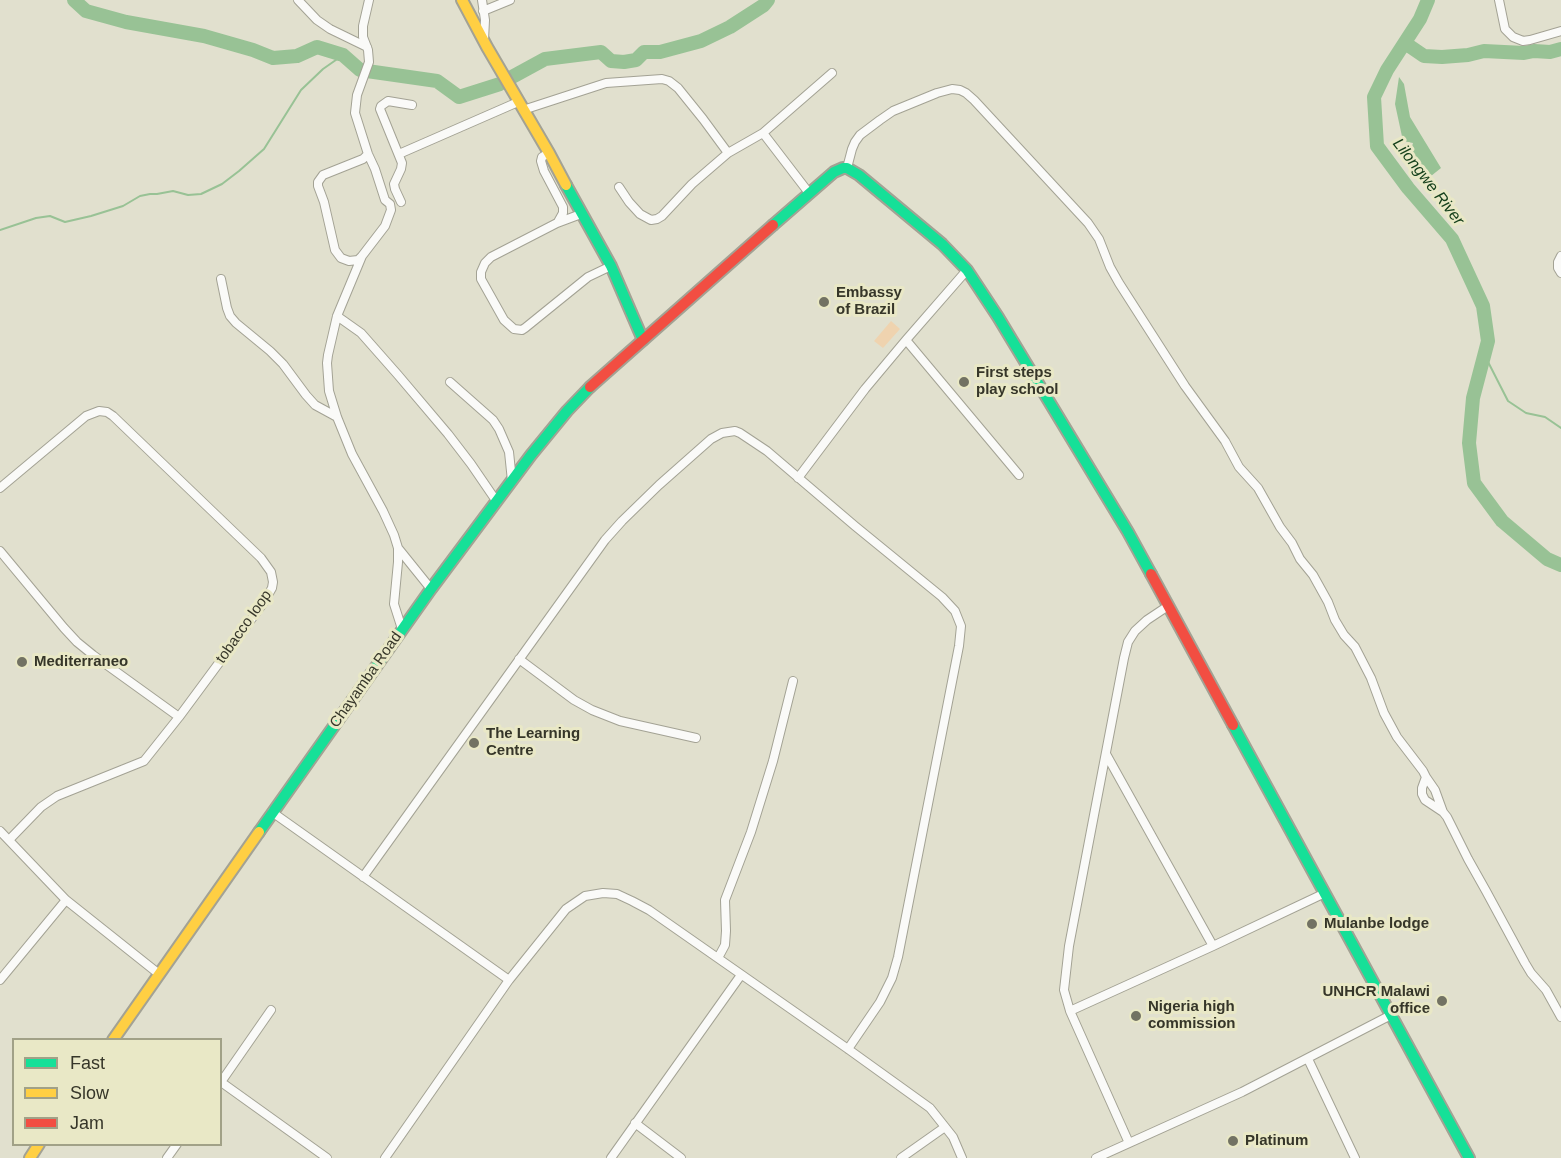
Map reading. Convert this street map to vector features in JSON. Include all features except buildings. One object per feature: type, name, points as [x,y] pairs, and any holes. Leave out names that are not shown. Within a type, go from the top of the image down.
[{"type":"street","points":[[298,0],[317,20],[330,29],[367,47]]},
{"type":"street","points":[[368,154],[363,159],[323,175],[318,182],[335,250],[341,258],[349,261],[358,260],[362,256],[385,226],[391,210],[390,204],[385,200],[355,113],[357,95],[369,62],[363,37],[363,26],[369,0]]},
{"type":"street","points":[[462,0],[611,266],[643,340]]},
{"type":"street","points":[[482,0],[485,20],[484,40]]},
{"type":"street","points":[[483,11],[510,0]]},
{"type":"street","points":[[1499,0],[1505,29],[1513,37],[1530,40],[1561,31]]},
{"type":"street","points":[[619,187],[640,214],[651,220],[657,219],[728,153],[763,133],[832,73]]},
{"type":"street","points":[[399,154],[521,106],[606,83],[662,79],[678,88],[728,153]]},
{"type":"street","points":[[1469,1158],[1122,522],[998,317],[967,270],[942,244],[847,168],[852,149],[860,135],[893,111],[937,93],[952,89],[960,90],[974,100],[1088,223],[1099,239],[1119,283],[1185,386],[1225,441],[1239,467],[1258,488],[1300,559],[1313,575],[1335,620],[1355,647],[1371,678],[1392,729],[1435,790],[1443,812],[1525,963],[1546,990],[1561,1017]]},
{"type":"street","points":[[401,202],[394,184],[402,163],[380,109],[388,101],[412,105]]},
{"type":"street","points":[[763,133],[809,193]]},
{"type":"street","points":[[549,153],[541,160],[544,171],[563,207],[563,213],[557,224]]},
{"type":"street","name":"Chayamba Road","points":[[114,1038],[402,629],[531,455],[567,411],[593,384],[809,193],[834,172],[847,168]]},
{"type":"street","points":[[581,214],[490,257],[485,263],[481,272],[482,279],[504,321],[510,327],[518,330],[525,328],[588,277],[611,266]]},
{"type":"street","points":[[362,256],[337,316],[327,363],[329,390],[352,453],[384,511],[398,548],[394,603],[402,629]]},
{"type":"street","points":[[1561,256],[1558,262],[1561,273]]},
{"type":"street","points":[[798,478],[846,412],[967,270]]},
{"type":"street","points":[[221,279],[230,316],[283,364],[315,405],[337,417]]},
{"type":"street","points":[[337,316],[361,333],[398,375],[448,434],[497,502]]},
{"type":"street","points":[[906,340],[1018,475]]},
{"type":"street","points":[[450,382],[493,420],[499,429],[509,452],[513,481]]},
{"type":"street","name":"tobacco loop","points":[[0,488],[86,416],[104,411],[114,416],[265,563],[272,577],[272,588],[269,594],[179,717]]},
{"type":"street","points":[[363,877],[605,540],[622,520],[659,485],[717,435],[735,431],[745,435],[767,451],[942,597],[955,610],[961,626],[898,957],[892,978],[880,1002],[848,1049]]},
{"type":"street","points":[[398,548],[431,589]]},
{"type":"street","points":[[0,551],[77,642],[179,717],[144,761],[57,796],[41,807],[9,840]]},
{"type":"street","points":[[1129,1143],[1070,1011],[1064,990],[1069,946],[1128,642],[1135,631],[1147,620],[1168,606]]},
{"type":"street","points":[[519,659],[574,700],[592,710],[620,721],[696,738]]},
{"type":"street","points":[[718,958],[725,945],[725,900],[751,832],[773,761],[793,681]]},
{"type":"street","points":[[1106,754],[1213,946]]},
{"type":"street","points":[[1426,777],[1422,794],[1425,800],[1443,812]]},
{"type":"street","points":[[272,812],[509,980]]},
{"type":"street","points":[[0,831],[66,900],[159,974]]},
{"type":"street","points":[[385,1158],[509,980],[566,909],[585,896],[603,893],[617,894],[649,910],[930,1108],[945,1126],[962,1158]]},
{"type":"street","points":[[1070,1011],[1325,893]]},
{"type":"street","points":[[0,980],[66,900]]},
{"type":"street","points":[[611,1158],[741,975]]},
{"type":"street","points":[[222,1079],[272,1010]]},
{"type":"street","points":[[1096,1158],[1242,1092],[1391,1015]]},
{"type":"street","points":[[1308,1059],[1355,1158]]},
{"type":"street","points":[[222,1083],[327,1158]]},
{"type":"street","points":[[635,1123],[681,1158]]},
{"type":"street","points":[[901,1158],[945,1126]]},
{"type":"shaded area","points":[[1399,77],[1404,84],[1410,117],[1441,168],[1426,180],[1409,157],[1413,143],[1403,141],[1395,104]]},
{"type":"shaded area","points":[[891,321],[900,329],[883,348],[874,341]]},
{"type":"waterway","points":[[74,0],[86,11],[126,22],[204,36],[273,58],[297,56],[317,47],[343,55],[360,70],[437,81],[459,97],[500,84]]},
{"type":"waterway","points":[[512,77],[545,59],[601,52],[611,61],[624,62],[636,60],[644,52],[660,52],[701,41],[730,27],[768,0]]},
{"type":"waterway","name":"Lilongwe River","points":[[1428,0],[1420,19],[1387,70],[1374,97],[1377,146],[1408,188],[1452,239],[1483,306],[1488,341],[1473,398],[1469,443],[1474,483],[1502,521],[1547,559],[1561,565]]},
{"type":"waterway","points":[[1405,43],[1424,56],[1442,57],[1484,51],[1524,53],[1550,52],[1561,49]]},
{"type":"waterway","points":[[0,230],[36,218],[50,216],[65,222],[91,216],[123,206],[140,196],[150,194],[173,191],[188,195],[201,194],[222,184],[264,149],[301,90],[323,69],[343,55]]},
{"type":"waterway","points":[[1484,354],[1508,401],[1526,413],[1545,417],[1561,428]]},
{"type":"traffic: fast","points":[[773,225],[834,172],[847,168],[859,175],[942,244],[967,270],[998,317],[1151,574]]},
{"type":"traffic: fast","points":[[566,185],[611,266],[643,340]]},
{"type":"traffic: fast","points":[[259,832],[431,589],[531,455],[590,387]]},
{"type":"traffic: fast","points":[[1233,725],[1469,1158]]},
{"type":"traffic: slow","points":[[462,0],[566,185]]},
{"type":"traffic: slow","points":[[114,1038],[259,832]]},
{"type":"traffic: slow","points":[[30,1158],[38,1146]]},
{"type":"traffic: jam","points":[[590,387],[773,225]]},
{"type":"traffic: jam","points":[[1151,574],[1233,725]]},
{"type":"place","name":"Embassy of Brazil","points":[[824,302]]},
{"type":"place","name":"First steps play school","points":[[964,382]]},
{"type":"place","name":"Mediterraneo","points":[[22,662]]},
{"type":"place","name":"The Learning Centre","points":[[474,743]]},
{"type":"place","name":"Mulanbe lodge","points":[[1312,924]]},
{"type":"place","name":"UNHCR Malawi office","points":[[1442,1001]]},
{"type":"place","name":"Nigeria high commission","points":[[1136,1016]]},
{"type":"place","name":"Platinum","points":[[1233,1141]]}]
